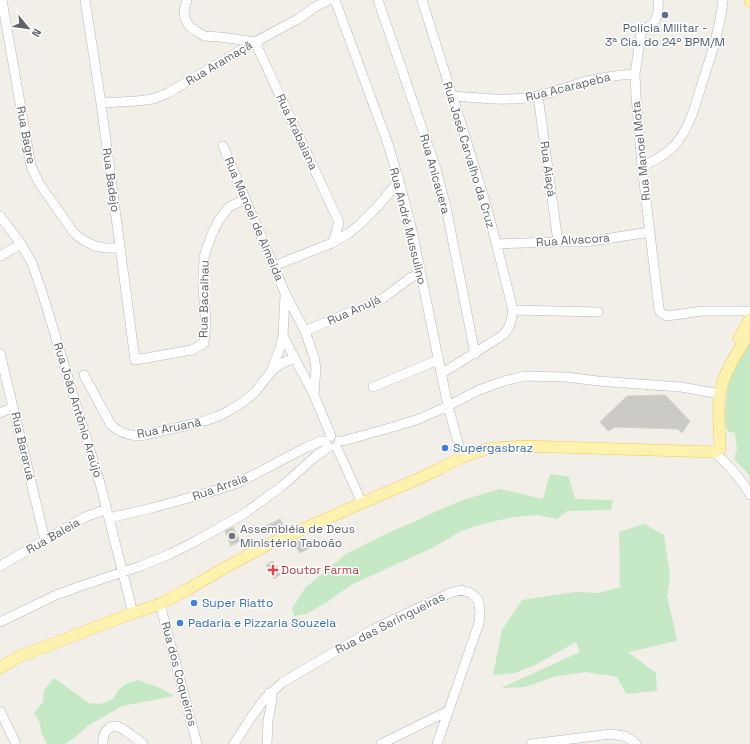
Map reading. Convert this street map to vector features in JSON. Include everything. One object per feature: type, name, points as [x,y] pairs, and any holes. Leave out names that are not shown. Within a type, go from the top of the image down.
[{"type":"main road","points":[[0,668],[18,657],[160,604],[189,590],[228,566],[265,546],[418,479],[462,457],[479,451],[495,448],[524,446],[717,453],[719,405],[717,379],[750,319]]},
{"type":"main road","points":[[717,394],[731,364],[750,332]]},
{"type":"street","name":"Rua Bagre","points":[[2,0],[31,166],[39,183],[74,233],[83,240],[95,246],[120,248]]},
{"type":"street","name":"Rua Badejo","points":[[85,0],[101,103],[135,360]]},
{"type":"street","points":[[187,0],[184,10],[185,18],[189,26],[204,36],[255,42]]},
{"type":"street","name":"Rua Aramaçã","points":[[101,103],[153,99],[168,93],[329,0]]},
{"type":"street","name":"Rua André Mussulino","points":[[336,0],[388,144],[411,226],[448,406],[462,457]]},
{"type":"street","name":"Rua Anicauera","points":[[378,0],[436,169],[446,206],[475,354]]},
{"type":"street","name":"Rua José Carvalho da Cruz","points":[[422,0],[483,194],[513,310]]},
{"type":"street","name":"Rua Manoel Mota","points":[[658,0],[659,4],[657,16],[654,22],[641,33],[636,74],[636,96],[642,166],[659,309],[667,316],[702,311],[750,311]]},
{"type":"street","points":[[642,166],[662,157],[673,146],[689,122],[715,43],[721,19],[723,0]]},
{"type":"street","name":"Rua Arabaiana","points":[[255,42],[339,222]]},
{"type":"street","name":"Rua Acarapeba","points":[[452,96],[504,100],[519,99],[538,96],[588,81],[618,75],[636,74]]},
{"type":"street","name":"Rua Aiaçá","points":[[538,96],[558,242]]},
{"type":"street","name":"Rua Manoel de Almeida","points":[[223,146],[285,293],[305,332],[314,357],[316,368],[314,395]]},
{"type":"street","points":[[274,266],[332,243],[349,233],[377,207],[398,181]]},
{"type":"street","name":"Rua Bacalhau","points":[[135,360],[192,350],[204,343],[206,322],[203,288],[204,257],[211,236],[219,220],[229,208],[245,199]]},
{"type":"street","name":"Rua João Antônio Araújo","points":[[0,216],[21,244],[32,263],[42,292],[100,483],[133,613]]},
{"type":"street","points":[[332,243],[339,222],[350,226],[358,226]]},
{"type":"street","name":"Rua Alvacora","points":[[496,244],[585,242],[650,232]]},
{"type":"street","points":[[0,256],[21,244]]},
{"type":"street","name":"Rua Anujá","points":[[305,332],[382,299],[410,278],[421,273]]},
{"type":"street","name":"Rua Manoel de Almeida","points":[[285,293],[283,336],[314,395],[332,442],[338,450],[362,503]]},
{"type":"street","points":[[441,374],[503,335],[511,324],[513,310],[598,312]]},
{"type":"street","name":"Rua Aruanã","points":[[270,374],[283,336]]},
{"type":"street","name":"Rua Bararuá","points":[[0,353],[45,540]]},
{"type":"street","name":"Rua Aruanã","points":[[84,375],[111,425],[116,430],[133,436],[141,436],[209,420],[229,411],[244,402],[283,362],[294,359]]},
{"type":"street","points":[[373,387],[438,360]]},
{"type":"street","name":"Rua Arraia","points":[[109,518],[152,508],[238,483],[321,441],[343,441],[419,419],[479,390],[504,381],[525,376],[566,377],[598,381],[681,387],[717,394]]},
{"type":"street","points":[[0,413],[13,407]]},
{"type":"street","points":[[0,622],[56,595],[141,566],[194,542],[242,515],[281,487],[332,442]]},
{"type":"street","points":[[717,453],[738,477],[750,495]]},
{"type":"street","name":"Rua Baleia","points":[[0,566],[85,517],[107,509]]},
{"type":"street","name":"Rua das Seringueiras","points":[[234,744],[269,693],[283,682],[376,628],[450,593],[461,590],[471,593],[478,600],[480,610],[479,623],[437,744]]},
{"type":"street","name":"Rua dos Coqueiros","points":[[160,604],[197,744]]},
{"type":"street","points":[[267,744],[268,720],[272,699],[272,696],[269,693]]},
{"type":"street","points":[[0,711],[16,744]]},
{"type":"street","points":[[381,744],[448,711]]},
{"type":"street","points":[[252,716],[259,714],[268,720]]},
{"type":"street","points":[[102,744],[104,734],[107,729],[112,726],[119,727],[143,744]]},
{"type":"street","points":[[531,744],[611,734],[624,736],[636,744]]},
{"type":"green space","points":[[750,335],[750,476],[734,459],[737,449],[735,433],[726,429],[725,411],[728,385],[733,368]]},
{"type":"green space","points":[[550,474],[569,477],[575,499],[613,500],[611,510],[567,511],[557,519],[538,515],[514,517],[486,523],[461,531],[434,547],[351,585],[330,600],[306,614],[294,616],[292,609],[305,588],[346,554],[441,509],[466,499],[500,489],[543,499]]},
{"type":"green space","points":[[644,524],[664,535],[670,576],[667,597],[677,641],[628,652],[656,673],[657,691],[626,694],[617,677],[585,672],[553,677],[525,687],[501,688],[580,652],[576,642],[535,665],[515,673],[493,675],[502,630],[522,600],[576,592],[598,593],[620,587],[619,532]]},
{"type":"green space","points":[[54,678],[89,703],[100,704],[113,699],[118,690],[126,684],[138,680],[160,688],[174,696],[122,706],[89,725],[65,744],[47,744],[41,732],[40,723],[34,713],[43,702],[44,690]]},
{"type":"building","points":[[665,395],[690,421],[682,433],[678,429],[615,427],[608,431],[600,422],[627,396]]},
{"type":"building","points":[[280,519],[285,529],[271,535],[266,526]]},
{"type":"building","name":"Assembléia de Deus Ministério Taboão","points":[[233,527],[240,541],[231,546],[225,531]]},
{"type":"building","points":[[304,538],[310,548],[300,553],[293,543]]},
{"type":"building","name":"Doutor Farma","points":[[273,561],[281,574],[274,579],[266,565]]},
{"type":"place","name":"Polícia Militar - 3ª Cia. do 24º BPM/M","points":[[665,15]]},
{"type":"place","name":"Supergasbraz","points":[[445,448]]},
{"type":"place","name":"Assembléia de Deus Ministério Taboão","points":[[232,536]]},
{"type":"place","name":"Doutor Farma","points":[[273,570]]},
{"type":"place","name":"Super Riatto","points":[[194,603]]},
{"type":"place","name":"Padaria e Pizzaria Souzela","points":[[180,623]]}]
